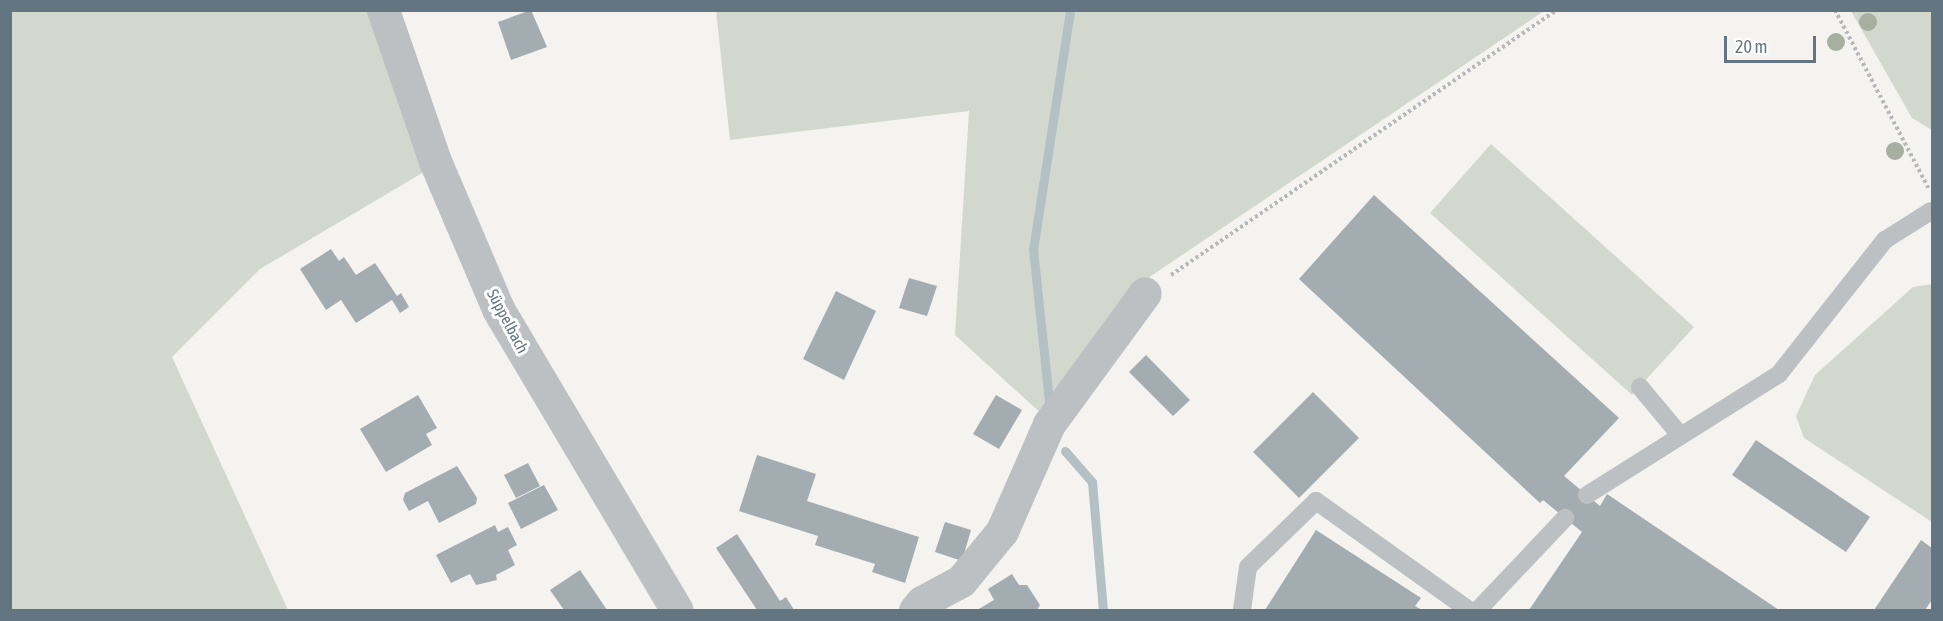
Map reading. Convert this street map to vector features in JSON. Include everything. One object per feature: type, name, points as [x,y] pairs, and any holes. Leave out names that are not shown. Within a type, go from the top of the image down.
[{"type":"street","name":"Süppelbach","points":[[384,10],[435,161],[498,309],[677,610]]},
{"type":"street","points":[[915,610],[922,602],[961,581],[1002,531],[1049,424],[1145,293]]},
{"type":"lane","points":[[1587,495],[1779,374],[1885,240],[1931,211]]},
{"type":"lane","points":[[1640,387],[1680,435]]},
{"type":"lane","points":[[1242,610],[1248,567],[1316,501],[1468,610]]},
{"type":"lane","points":[[1478,610],[1565,518]]},
{"type":"path","points":[[1145,293],[1556,10]]},
{"type":"path","points":[[1835,10],[1928,184],[1931,211]]},
{"type":"shaded area","points":[[10,11],[379,11],[429,169],[260,269],[172,357],[288,610],[11,610]]},
{"type":"shaded area","points":[[716,11],[1544,11],[1151,276],[1099,339],[1045,417],[955,335],[969,111],[730,140]]},
{"type":"shaded area","points":[[1851,11],[1932,11],[1932,130],[1912,118]]},
{"type":"shaded area","points":[[1491,144],[1694,327],[1632,395],[1430,213]]},
{"type":"shaded area","points":[[1932,284],[1932,522],[1804,438],[1796,416],[1815,375],[1913,287]]},
{"type":"building","points":[[531,10],[547,47],[511,60],[498,22]]},
{"type":"building","points":[[1374,195],[1619,418],[1564,476],[1600,506],[1607,494],[1779,610],[1529,610],[1582,532],[1543,500],[1540,503],[1299,279]]},
{"type":"building","points":[[331,249],[339,261],[344,257],[356,275],[375,263],[397,296],[401,293],[409,307],[400,313],[392,300],[356,323],[341,300],[326,310],[300,269]]},
{"type":"building","points":[[909,278],[937,286],[927,316],[899,308]]},
{"type":"building","points":[[836,291],[876,311],[844,380],[803,359]]},
{"type":"building","points":[[1146,355],[1190,400],[1173,416],[1129,372]]},
{"type":"building","points":[[1313,392],[1359,438],[1299,498],[1253,452]]},
{"type":"building","points":[[418,395],[437,428],[426,434],[432,445],[386,472],[360,429]]},
{"type":"building","points":[[996,395],[1022,410],[999,449],[973,434]]},
{"type":"building","points":[[1756,440],[1870,517],[1846,552],[1732,475]]},
{"type":"building","points":[[757,455],[816,474],[807,501],[919,537],[905,583],[872,572],[875,564],[815,545],[818,536],[739,511]]},
{"type":"building","points":[[528,463],[540,486],[516,498],[504,475]]},
{"type":"building","points":[[457,466],[477,498],[476,504],[439,523],[428,501],[409,511],[403,500],[405,493]]},
{"type":"building","points":[[544,485],[558,510],[521,529],[508,503]]},
{"type":"building","points":[[945,522],[971,530],[962,561],[935,552]]},
{"type":"building","points":[[495,525],[498,532],[508,527],[517,545],[508,550],[515,565],[496,575],[497,580],[476,585],[470,574],[451,583],[436,555]]},
{"type":"building","points":[[1316,530],[1421,598],[1415,606],[1422,610],[1265,610]]},
{"type":"building","points":[[737,534],[780,601],[786,597],[794,610],[757,610],[716,548]]},
{"type":"building","points":[[1921,540],[1932,548],[1932,600],[1925,610],[1874,610]]},
{"type":"building","points":[[580,570],[607,610],[564,610],[550,590]]},
{"type":"building","points":[[1012,574],[1019,585],[1027,585],[1040,605],[1037,610],[977,610],[994,600],[988,589]]},
{"type":"waterway","points":[[1049,401],[1033,250],[1070,10]]},
{"type":"waterway","points":[[1065,451],[1092,482],[1103,610]]}]
